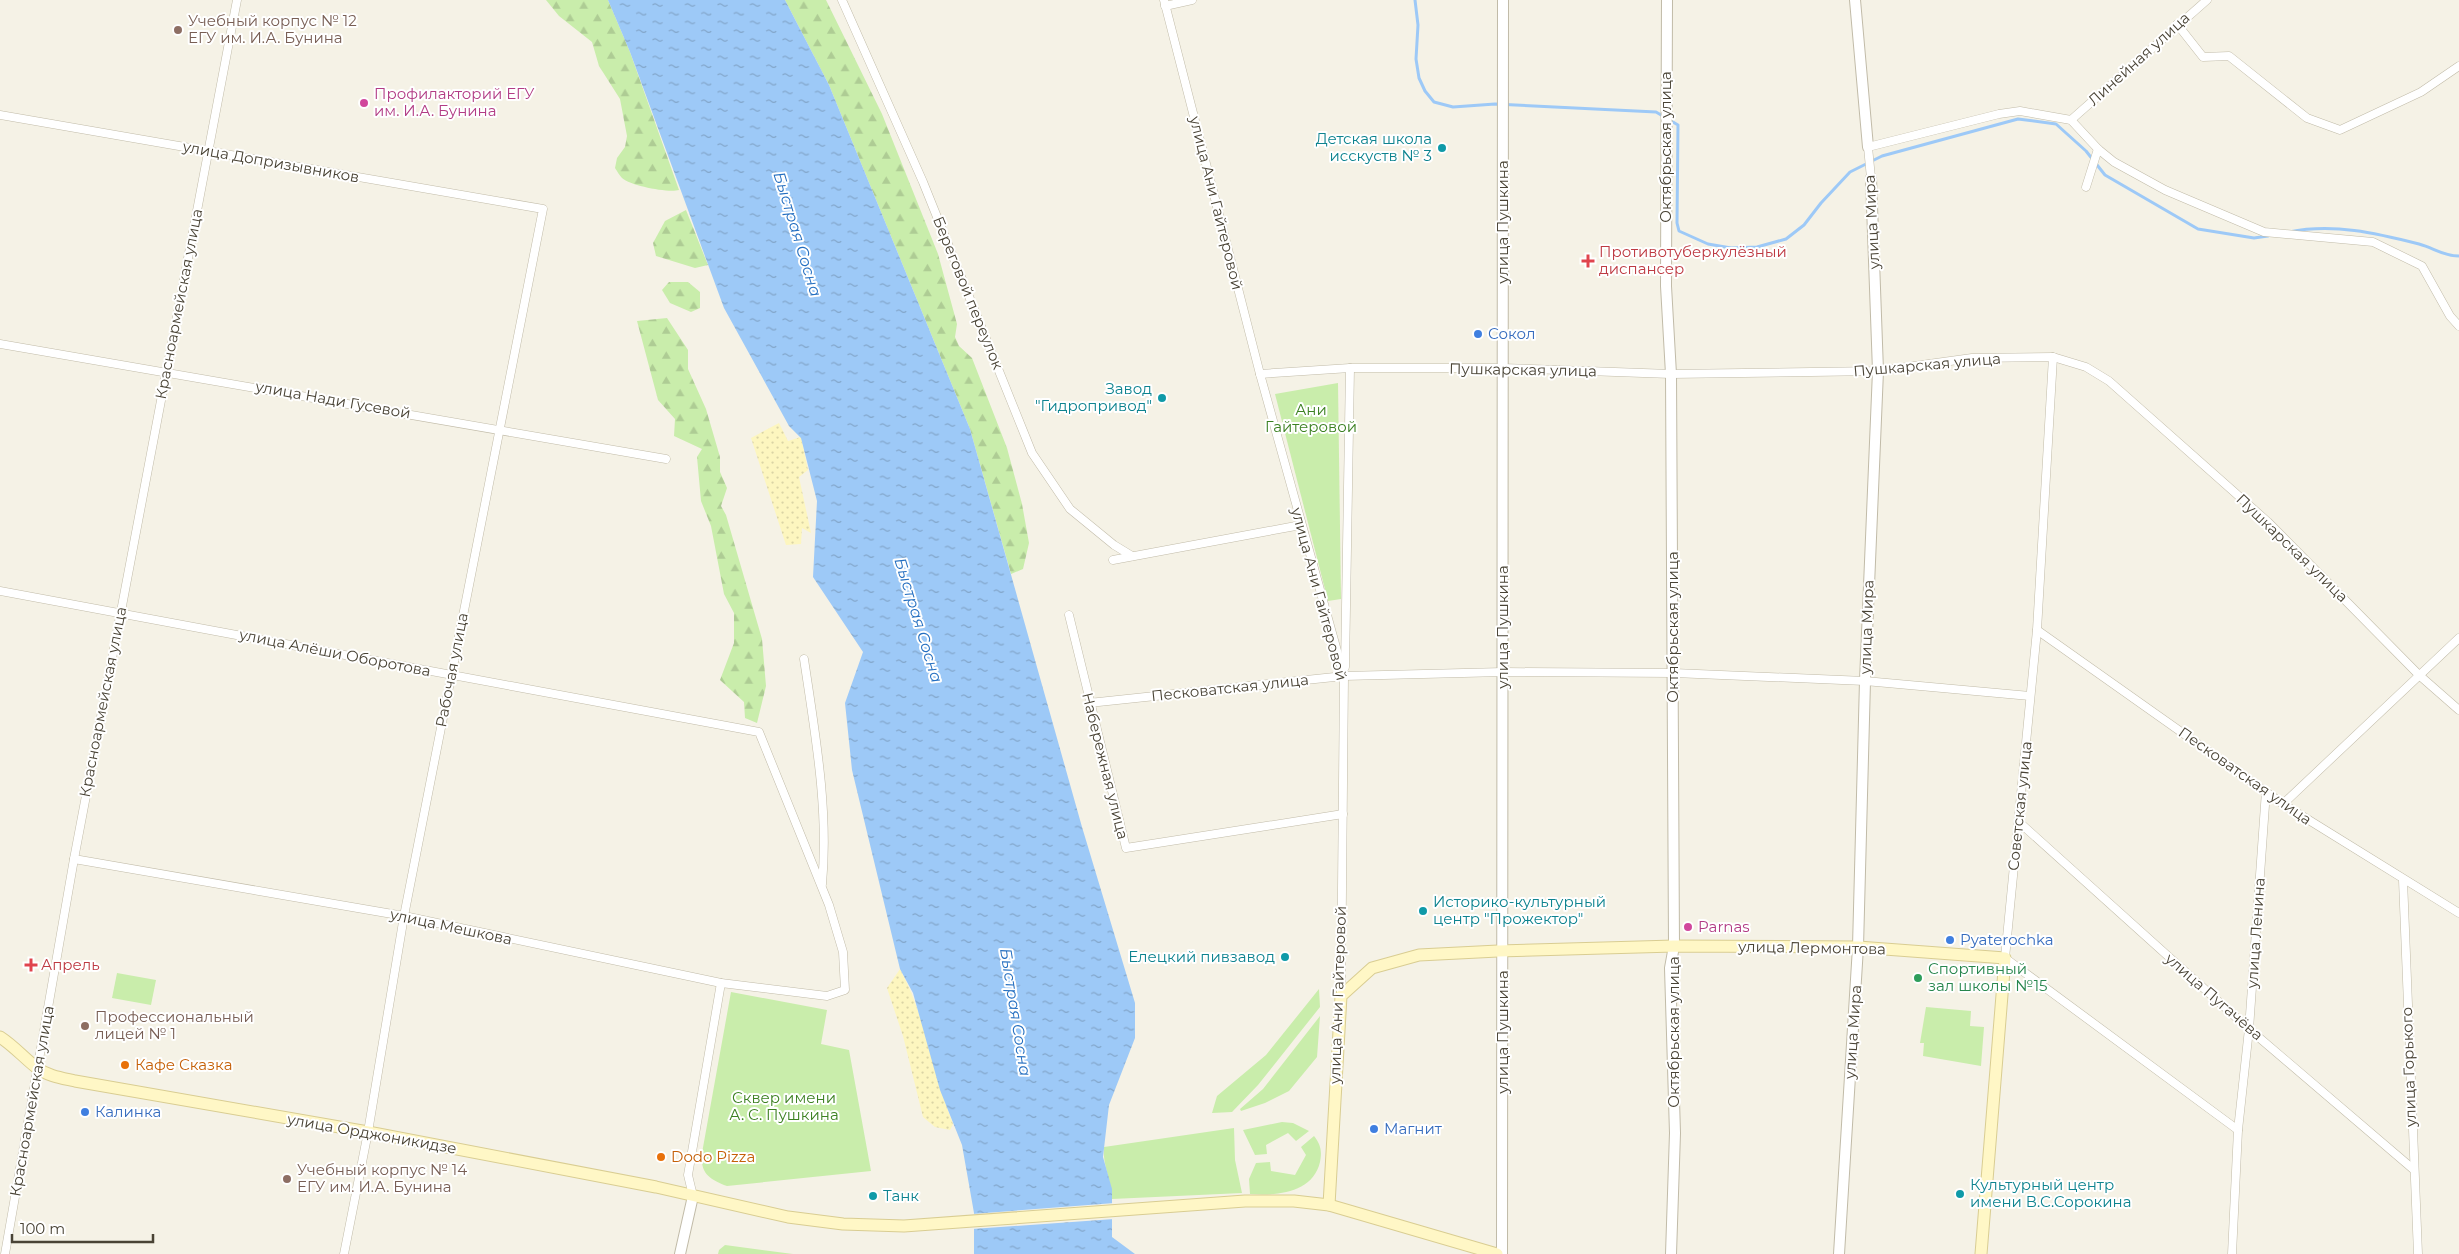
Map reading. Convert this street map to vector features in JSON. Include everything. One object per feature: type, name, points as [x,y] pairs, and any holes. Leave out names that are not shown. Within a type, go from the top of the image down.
[{"type":"main road","name":"улица Лермонтова","points":[[1341,996],[1372,968],[1419,956],[1503,950],[1674,946],[1858,947],[2005,958]]},
{"type":"main road","name":"Советская улица","points":[[1981,1254],[2005,958]]},
{"type":"main road","name":"улица Ани Гайтеровой","points":[[1329,1204],[1341,996]]},
{"type":"main road","name":"улица Орджоникидзе","points":[[0,1037],[12,1044],[38,1069],[53,1076],[75,1082],[368,1132],[798,1218],[843,1224],[904,1226],[1239,1202],[1294,1201],[1329,1204],[1497,1254]]},
{"type":"street","name":"Красноармейская улица","points":[[5,1254],[74,859],[237,0]]},
{"type":"street","name":"Береговой переулок","points":[[842,0],[923,182],[1032,453],[1070,509],[1114,545],[1132,556]]},
{"type":"street","points":[[1165,3],[1192,0]]},
{"type":"street","name":"улица Пушкина","points":[[1502,1254],[1503,0]]},
{"type":"street","name":"Октябрьская улица","points":[[1667,0],[1666,286],[1671,374],[1674,673],[1674,946],[1670,968],[1675,1133],[1671,1254]]},
{"type":"street","name":"улица Мира","points":[[1839,1254],[1858,947],[1865,681],[1878,371],[1871,178],[1855,0]]},
{"type":"street","name":"Линейная улица","points":[[2072,120],[2206,0]]},
{"type":"street","name":"улица Ани Гайтеровой","points":[[1165,3],[1260,374],[1344,676],[1341,996]]},
{"type":"street","points":[[2177,24],[2203,57],[2229,56],[2307,118],[2340,130],[2421,92],[2459,66]]},
{"type":"street","points":[[1868,147],[1999,114],[2020,111],[2072,120],[2098,149],[2114,162],[2165,190],[2264,232],[2373,242],[2422,266],[2450,316],[2459,326]]},
{"type":"street","name":"улица Допризывников","points":[[0,115],[543,209]]},
{"type":"street","points":[[2086,187],[2098,149]]},
{"type":"street","name":"Рабочая улица","points":[[344,1254],[368,1132],[404,916],[498,429],[543,209]]},
{"type":"street","name":"улица Нади Гусевой","points":[[0,344],[166,371],[666,459]]},
{"type":"street","name":"Пушкарская улица","points":[[1260,374],[1350,368],[1502,368],[1671,374],[1878,371],[1972,358],[2052,357],[2086,367],[2109,381],[2268,522],[2419,675],[2459,710]]},
{"type":"street","name":"Советская улица","points":[[2005,958],[2037,630],[2052,357]]},
{"type":"street","points":[[1344,676],[1350,368]]},
{"type":"street","points":[[1112,560],[1301,525]]},
{"type":"street","name":"улица Алёши Оборотова","points":[[0,591],[759,732],[822,886]]},
{"type":"street","name":"Набережная улица","points":[[1069,615],[1126,848],[1343,814]]},
{"type":"street","name":"Песковатская улица","points":[[2037,630],[2283,804],[2459,913]]},
{"type":"street","points":[[2283,804],[2459,638]]},
{"type":"street","points":[[804,659],[816,746],[825,851],[822,886]]},
{"type":"street","name":"Песковатская улица","points":[[1089,703],[1344,676],[1502,672],[1674,673],[1865,681],[2030,696]]},
{"type":"street","name":"улица Ленина","points":[[2232,1254],[2238,1130],[2249,1029],[2266,791]]},
{"type":"street","name":"улица Пугачёва","points":[[2019,822],[2249,1029],[2413,1169]]},
{"type":"street","name":"улица Мешкова","points":[[74,859],[404,916],[721,983],[827,996],[845,990],[843,952],[822,886]]},
{"type":"street","name":"улица Горького","points":[[2403,880],[2413,1169],[2418,1254]]},
{"type":"street","points":[[2005,958],[2238,1130]]},
{"type":"street","points":[[680,1254],[693,1196],[688,1175],[721,983]]},
{"type":"green space","points":[[546,0],[608,0],[630,52],[679,190],[667,191],[641,186],[627,181],[619,175],[615,168],[617,158],[625,147],[627,136],[620,99],[599,66],[592,42],[559,16]]},
{"type":"green space","points":[[785,0],[826,0],[882,114],[938,254],[957,324],[955,337],[959,346],[972,358],[1007,448],[1022,504],[1029,543],[1023,569],[1011,574],[970,429],[829,85]]},
{"type":"green space","points":[[686,210],[708,265],[695,268],[656,256],[653,243],[665,221]]},
{"type":"green space","points":[[669,282],[688,282],[700,292],[700,308],[691,312],[670,303],[662,290]]},
{"type":"green space","points":[[667,318],[688,350],[688,369],[706,409],[720,457],[720,472],[727,488],[721,506],[726,515],[762,639],[766,686],[757,723],[745,718],[744,702],[720,680],[734,643],[734,613],[724,594],[711,526],[701,501],[697,457],[702,449],[674,436],[675,419],[658,400],[637,321]]},
{"type":"green space","name":"Ани Гайтеровой","points":[[1338,383],[1341,599],[1328,601],[1275,394]]},
{"type":"green space","points":[[117,973],[156,980],[151,1005],[112,998]]},
{"type":"green space","points":[[1319,989],[1320,1007],[1258,1085],[1232,1112],[1212,1113],[1217,1096],[1266,1055]]},
{"type":"green space","name":"Сквер имени А. С. Пушкина","points":[[731,992],[827,1010],[821,1044],[849,1050],[871,1171],[727,1186],[715,1181],[707,1174],[703,1166],[702,1153]]},
{"type":"green space","points":[[1926,1007],[1971,1011],[1970,1026],[1984,1027],[1981,1066],[1923,1056],[1924,1043],[1920,1043]]},
{"type":"green space","points":[[1320,1016],[1317,1057],[1289,1091],[1265,1103],[1241,1111],[1240,1109],[1263,1089]]},
{"type":"green space","points":[[1282,1122],[1293,1123],[1309,1131],[1296,1141],[1288,1133],[1266,1145],[1267,1154],[1255,1155],[1243,1130]]},
{"type":"green space","points":[[1234,1128],[1235,1160],[1242,1193],[1112,1199],[1104,1160],[1104,1147]]},
{"type":"green space","points":[[1314,1136],[1320,1145],[1321,1158],[1316,1172],[1310,1180],[1302,1186],[1282,1193],[1250,1194],[1249,1179],[1256,1163],[1270,1162],[1271,1171],[1295,1175],[1306,1155],[1301,1147]]},
{"type":"green space","points":[[725,1245],[793,1254],[718,1254],[719,1250]]},
{"type":"sand","points":[[779,423],[788,441],[801,437],[808,470],[799,477],[811,533],[802,528],[801,544],[786,545],[751,438]]},
{"type":"sand","points":[[900,969],[909,987],[923,1026],[953,1124],[950,1130],[935,1127],[923,1117],[903,1036],[887,988]]},
{"type":"water","name":"Быстрая Сосна","points":[[608,0],[785,0],[829,85],[970,429],[1082,827],[1135,1003],[1135,1038],[1109,1105],[1103,1157],[1112,1189],[1112,1237],[1135,1254],[974,1254],[974,1213],[962,1145],[940,1090],[913,993],[900,969],[852,770],[845,703],[863,652],[813,577],[817,501],[801,438],[789,426],[724,308],[630,52]]},
{"type":"pier","points":[[1115,1203],[1114,1219],[972,1229],[972,1214]]},
{"type":"waterway","points":[[1415,0],[1418,25],[1416,59],[1419,78],[1425,91],[1434,102],[1453,107],[1495,104],[1656,112],[1678,125],[1677,223],[1679,231],[1708,244],[1731,248],[1757,247],[1786,239],[1804,225],[1821,203],[1850,172],[1882,156],[2018,119],[2056,124],[2086,151],[2105,175],[2198,229],[2254,238],[2268,236]]},
{"type":"waterway","points":[[2289,232],[2305,229],[2354,230],[2403,240],[2448,255],[2459,256]]},
{"type":"place","name":"Учебный корпус № 12 ЕГУ им. И.А. Бунина","points":[[178,30]]},
{"type":"place","name":"Профилакторий ЕГУ им. И.А. Бунина","points":[[364,103]]},
{"type":"place","name":"Детская школа исскуств № 3","points":[[1442,148]]},
{"type":"place","name":"Противотуберкулёзный диспансер","points":[[1588,261]]},
{"type":"place","name":"Сокол","points":[[1478,334]]},
{"type":"place","name":"Завод \"Гидропривод\"","points":[[1162,398]]},
{"type":"place","name":"Историко-культурный центр \"Прожектор\"","points":[[1423,911]]},
{"type":"place","name":"Parnas","points":[[1688,927]]},
{"type":"place","name":"Pyaterochka","points":[[1950,940]]},
{"type":"place","name":"Елецкий пивзавод","points":[[1285,957]]},
{"type":"place","name":"Апрель","points":[[31,965]]},
{"type":"place","name":"Спортивный зал школы №15","points":[[1918,978]]},
{"type":"place","name":"Профессиональный лицей № 1","points":[[85,1026]]},
{"type":"place","name":"Кафе Сказка","points":[[125,1065]]},
{"type":"place","name":"Калинка","points":[[85,1112]]},
{"type":"place","name":"Магнит","points":[[1374,1129]]},
{"type":"place","name":"Dodo Pizza","points":[[661,1157]]},
{"type":"place","name":"Учебный корпус № 14 ЕГУ им. И.А. Бунина","points":[[287,1179]]},
{"type":"place","name":"Культурный центр имени В.С.Сорокина","points":[[1960,1194]]},
{"type":"place","name":"Танк","points":[[873,1196]]}]
